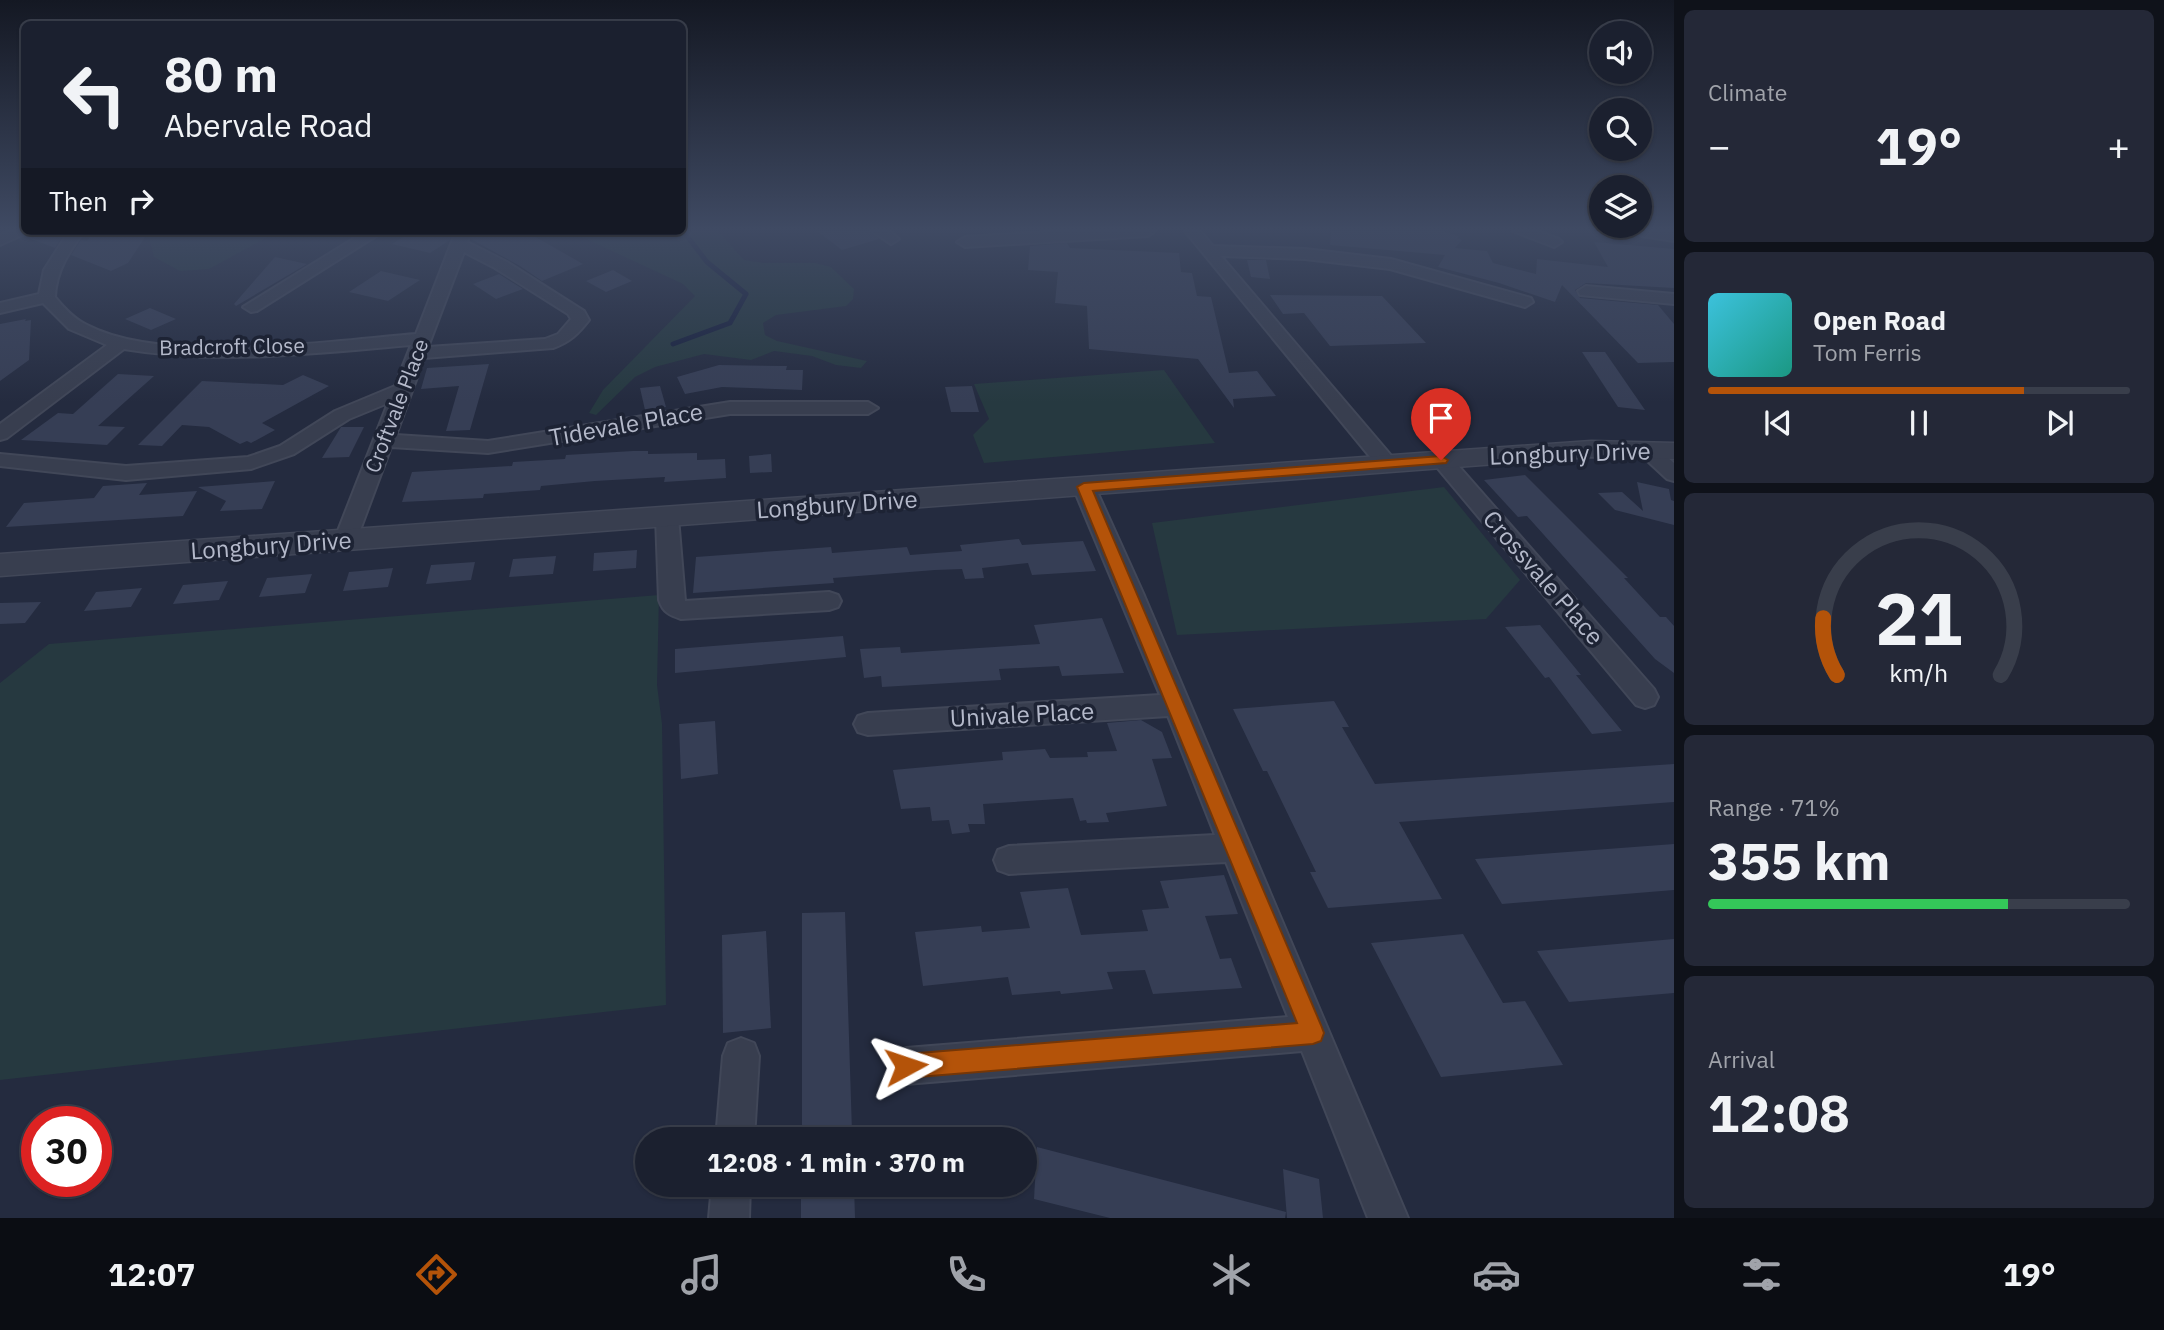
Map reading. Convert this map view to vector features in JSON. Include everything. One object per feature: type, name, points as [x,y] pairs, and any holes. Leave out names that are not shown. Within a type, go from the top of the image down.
[{"type":"street","points":[[0,308],[47,297],[48,288]]},
{"type":"street","points":[[251,307],[283,288]]},
{"type":"street","name":"Croftvale Place","points":[[345,541],[443,288]]},
{"type":"street","name":"Bradcroft Close","points":[[47,297],[67,321],[87,333],[153,349],[255,350],[547,344],[564,338],[580,320],[575,311],[538,288]]},
{"type":"street","points":[[1240,288],[1387,464]]},
{"type":"street","points":[[1475,288],[1525,302]]},
{"type":"street","points":[[1586,291],[1674,299]]},
{"type":"street","points":[[0,434],[121,343]]},
{"type":"street","points":[[0,460],[126,473],[251,463],[287,450],[342,415],[402,390]]},
{"type":"street","name":"Tidevale Place","points":[[384,440],[488,447],[730,408],[868,408]]},
{"type":"street","points":[[0,410],[27,412]]},
{"type":"street","name":"Longbury Drive","points":[[0,565],[1591,449],[1660,450]]},
{"type":"street","points":[[1660,450],[1674,474]]},
{"type":"street","name":"Crossvale Place","points":[[1441,460],[1644,696]]},
{"type":"street","points":[[1084,487],[1177,705],[1388,1218]]},
{"type":"street","points":[[667,517],[673,606],[691,610],[829,601]]},
{"type":"street","name":"Univale Place","points":[[868,724],[1177,705]]},
{"type":"street","points":[[1009,860],[1236,848]]},
{"type":"street","points":[[906,1066],[1313,1033]]},
{"type":"street","points":[[736,1127],[741,1056]]},
{"type":"street","points":[[729,1218],[731,1197]]},
{"type":"shaded area","points":[[687,288],[853,288],[853,299],[846,306],[776,315],[763,323],[765,335],[777,341],[867,361],[861,368],[836,365],[812,356],[774,351],[751,360],[704,354],[655,367],[635,377],[596,415],[589,413],[603,390],[695,296]]},
{"type":"shaded area","points":[[1164,370],[1215,443],[984,463],[973,435],[989,419],[974,384]]},
{"type":"shaded area","points":[[1444,487],[1520,580],[1486,619],[1177,635],[1152,523]]},
{"type":"shaded area","points":[[659,595],[657,685],[662,724],[666,1005],[0,1080],[0,683],[49,644]]},
{"type":"building","points":[[248,288],[267,288],[236,306],[234,304]]},
{"type":"building","points":[[355,288],[408,288],[388,301],[349,292]]},
{"type":"building","points":[[479,288],[523,289],[496,299]]},
{"type":"building","points":[[598,288],[616,288],[606,292]]},
{"type":"building","points":[[1056,288],[1195,288],[1197,296],[1211,297],[1229,373],[1257,371],[1276,396],[1233,399],[1234,408],[1198,359],[1089,349],[1087,306],[1055,303]]},
{"type":"building","points":[[1513,288],[1561,288],[1555,302]]},
{"type":"building","points":[[1565,288],[1578,288],[1575,290],[1580,298],[1658,305],[1674,324],[1674,362],[1638,363]]},
{"type":"building","points":[[1270,295],[1382,296],[1426,343],[1330,346],[1304,313],[1283,314]]},
{"type":"building","points":[[150,308],[176,319],[151,330],[125,319]]},
{"type":"building","points":[[26,319],[25,321],[31,320],[29,360],[0,381],[0,324]]},
{"type":"building","points":[[1582,352],[1605,352],[1645,410],[1618,407]]},
{"type":"building","points":[[489,364],[470,430],[446,431],[459,386],[421,389],[427,368]]},
{"type":"building","points":[[719,365],[787,366],[786,370],[803,370],[802,390],[722,387],[685,394],[677,377]]},
{"type":"building","points":[[118,374],[154,376],[98,426],[125,427],[107,445],[21,440],[58,413],[73,414]]},
{"type":"building","points":[[303,375],[329,386],[262,423],[275,430],[251,443],[247,441],[240,444],[209,427],[182,425],[162,446],[138,445],[202,381],[283,385]]},
{"type":"building","points":[[660,386],[666,407],[645,410],[640,388]]},
{"type":"building","points":[[972,386],[979,412],[951,412],[945,387]]},
{"type":"building","points":[[341,427],[364,427],[349,457],[322,458]]},
{"type":"building","points":[[648,451],[648,454],[697,453],[697,460],[725,459],[726,478],[664,482],[665,477],[595,481],[541,486],[540,490],[484,494],[483,498],[402,502],[412,472],[512,466],[513,462],[565,459],[566,455]]},
{"type":"building","points":[[771,454],[772,472],[750,473],[749,456]]},
{"type":"building","points":[[1525,475],[1628,578],[1624,578],[1660,617],[1666,617],[1674,626],[1674,673],[1655,659],[1527,516],[1518,517],[1484,480]]},
{"type":"building","points":[[275,481],[262,509],[220,511],[226,501],[198,487]]},
{"type":"building","points":[[1637,482],[1669,489],[1671,500],[1674,501],[1674,525],[1615,510],[1598,493],[1622,492],[1643,511]]},
{"type":"building","points":[[147,483],[139,495],[197,491],[183,516],[6,527],[24,503],[94,498],[103,486]]},
{"type":"building","points":[[1019,539],[1022,545],[1083,541],[1096,571],[1032,575],[1028,563],[982,568],[984,578],[965,579],[962,569],[935,570],[833,578],[834,583],[693,593],[696,557],[831,547],[832,553],[907,547],[910,555],[962,551],[960,545]]},
{"type":"building","points":[[637,550],[636,568],[593,571],[594,553]]},
{"type":"building","points":[[556,556],[553,574],[509,577],[513,559]]},
{"type":"building","points":[[475,562],[471,580],[426,584],[431,565]]},
{"type":"building","points":[[393,568],[388,587],[343,591],[349,572]]},
{"type":"building","points":[[312,574],[305,593],[259,597],[267,578]]},
{"type":"building","points":[[228,581],[219,600],[173,604],[183,585]]},
{"type":"building","points":[[142,588],[131,607],[84,611],[96,592]]},
{"type":"building","points":[[41,602],[25,623],[0,624],[0,603]]},
{"type":"building","points":[[1102,618],[1124,673],[1062,676],[1059,666],[999,669],[1001,680],[882,687],[881,676],[864,678],[860,649],[900,647],[901,653],[1040,644],[1034,625]]},
{"type":"building","points":[[1540,625],[1581,675],[1576,675],[1622,731],[1592,734],[1549,677],[1545,678],[1505,627]]},
{"type":"building","points":[[843,636],[846,657],[675,673],[675,649]]},
{"type":"building","points":[[1334,701],[1349,727],[1342,727],[1375,784],[1674,764],[1674,802],[1399,822],[1442,899],[1328,908],[1310,872],[1316,872],[1267,771],[1263,771],[1233,709]]},
{"type":"building","points":[[1141,720],[1162,732],[1172,758],[1152,759],[1167,806],[1106,813],[1109,822],[1087,823],[1086,820],[1080,821],[1073,798],[983,804],[985,824],[968,824],[970,832],[952,834],[949,820],[932,821],[930,807],[901,809],[893,770],[1003,760],[1002,752],[1045,749],[1050,758],[1088,757],[1087,752],[1117,751],[1107,723]]},
{"type":"building","points":[[715,721],[718,774],[681,779],[679,724]]},
{"type":"building","points":[[1674,844],[1674,890],[1502,904],[1475,859]]},
{"type":"building","points":[[1224,875],[1238,914],[1205,916],[1220,959],[1231,958],[1242,988],[1153,994],[1145,970],[1107,972],[1113,989],[1061,994],[1060,991],[1012,995],[1008,977],[923,986],[915,932],[981,926],[982,932],[1030,928],[1020,892],[1068,888],[1081,935],[1148,931],[1142,910],[1169,908],[1160,881]]},
{"type":"building","points":[[845,912],[852,1127],[802,1127],[802,913]]},
{"type":"building","points":[[766,931],[771,1028],[723,1033],[722,935]]},
{"type":"building","points":[[1463,934],[1503,1003],[1525,1001],[1563,1065],[1441,1077],[1371,943]]},
{"type":"building","points":[[1674,939],[1674,993],[1569,1002],[1537,951]]},
{"type":"building","points":[[1037,1147],[1286,1212],[1285,1218],[1110,1218],[1034,1199],[1037,1197]]},
{"type":"building","points":[[1283,1169],[1319,1179],[1323,1218],[1287,1218]]},
{"type":"building","points":[[801,1197],[854,1197],[855,1218],[801,1218]]},
{"type":"waterway","points":[[673,344],[730,323],[746,294],[738,288]]},
{"type":"route","points":[[906,1066],[1313,1033],[1131,593],[1084,487],[1441,460]]}]
